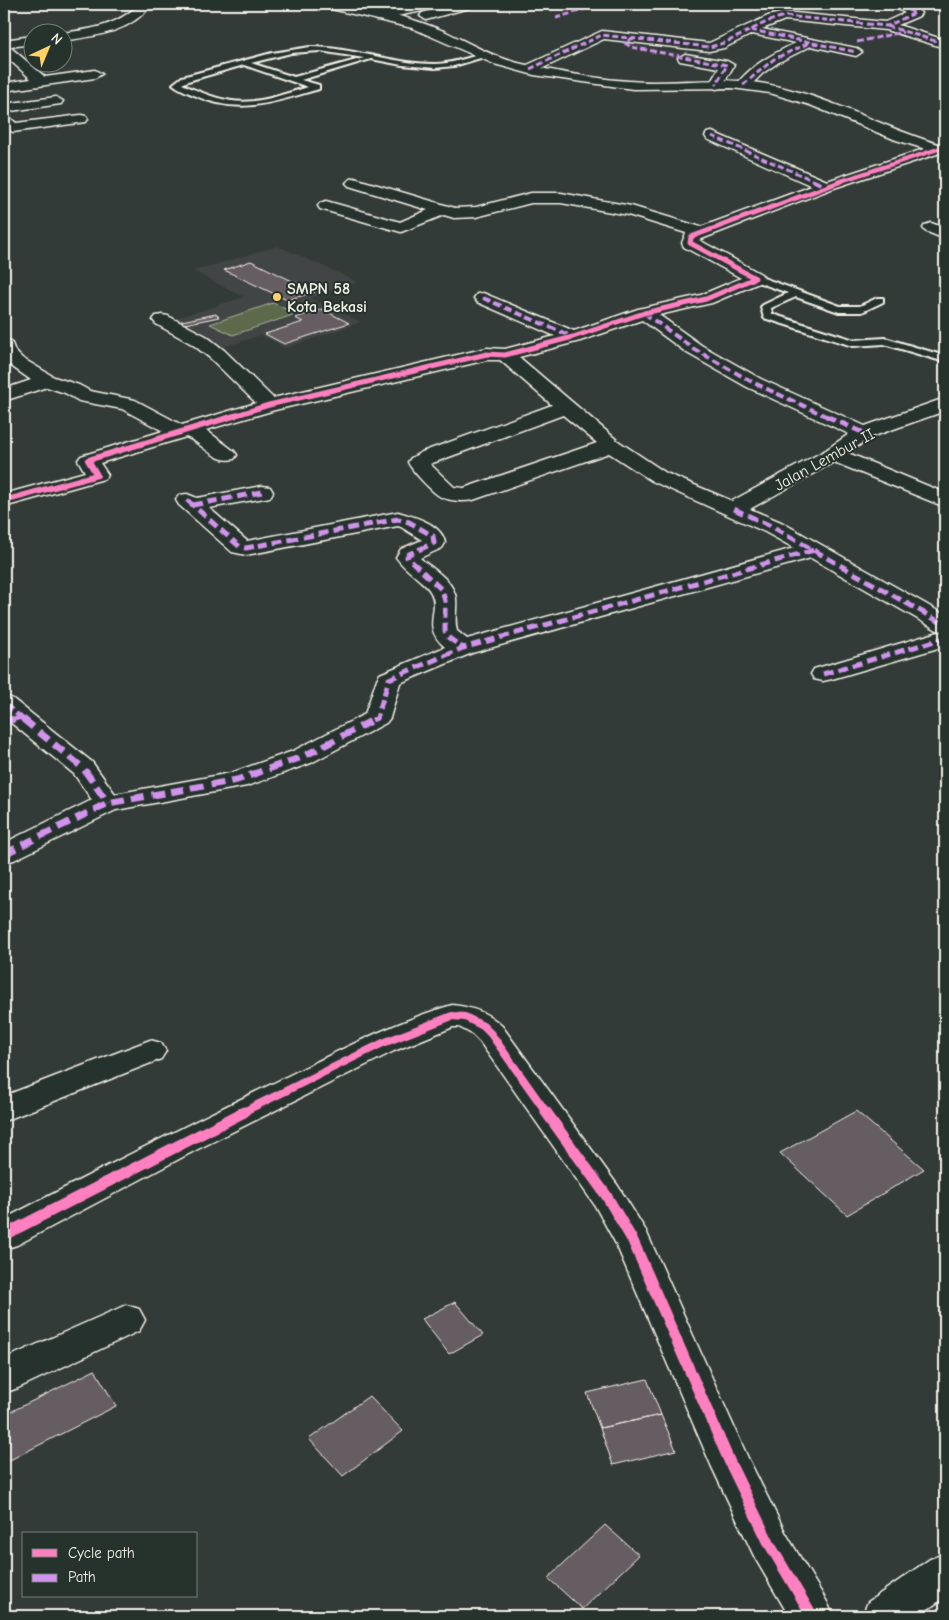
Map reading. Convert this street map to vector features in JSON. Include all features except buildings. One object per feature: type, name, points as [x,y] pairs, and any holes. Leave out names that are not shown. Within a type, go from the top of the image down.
[{"type":"street","points":[[72,35],[114,29],[137,14],[146,4]]},
{"type":"street","points":[[327,4],[431,31],[483,56],[509,65],[624,85],[743,85],[770,89],[802,98],[886,132],[943,149]]},
{"type":"street","points":[[376,16],[442,4]]},
{"type":"street","points":[[412,25],[420,18],[468,4]]},
{"type":"street","points":[[887,26],[915,13],[896,4]]},
{"type":"street","points":[[530,69],[597,36],[608,34],[709,47],[719,45],[772,19],[785,16],[887,26],[945,44]]},
{"type":"street","points":[[751,30],[811,42],[857,47],[906,32]]},
{"type":"street","points":[[633,38],[626,44],[672,56],[727,65],[716,85]]},
{"type":"street","points":[[4,44],[22,41]]},
{"type":"street","points":[[72,41],[80,47]]},
{"type":"street","points":[[743,85],[758,69],[779,54],[811,42]]},
{"type":"street","points":[[4,48],[42,82]]},
{"type":"street","points":[[4,87],[95,74]]},
{"type":"street","points":[[4,108],[56,101]]},
{"type":"street","points":[[7,126],[81,119]]},
{"type":"street","points":[[712,136],[826,186]]},
{"type":"street","points":[[755,278],[690,243],[691,237],[826,186],[943,149]]},
{"type":"street","points":[[354,183],[443,210],[463,214],[531,198],[561,198],[631,211],[702,233]]},
{"type":"street","points":[[326,206],[401,227],[443,210]]},
{"type":"street","points":[[4,501],[97,475],[88,460],[269,405],[487,354],[505,355],[573,337],[644,312],[706,299],[755,278]]},
{"type":"street","points":[[483,298],[573,337]]},
{"type":"street","points":[[644,312],[694,349],[754,383],[864,433]]},
{"type":"street","points":[[162,320],[199,340],[217,354],[269,405]]},
{"type":"street","points":[[4,345],[5,352],[13,360],[47,381],[86,397],[96,397],[128,404],[183,431],[198,434],[227,455]]},
{"type":"street","points":[[505,355],[611,445],[659,477],[773,526],[945,625]]},
{"type":"street","points":[[4,395],[47,381]]},
{"type":"street","name":"Jalan Lembur II","points":[[734,509],[833,454],[864,433],[945,404]]},
{"type":"street","points":[[566,407],[429,456],[418,462],[419,465],[447,492],[465,495],[611,445]]},
{"type":"street","points":[[833,454],[945,501]]},
{"type":"street","points":[[262,492],[190,503],[240,547],[246,548],[398,519],[422,529],[433,536],[434,544],[409,554],[407,557],[411,563],[442,590],[445,602],[443,627],[447,635],[463,648]]},
{"type":"street","points":[[4,854],[108,803],[237,780],[302,758],[377,718],[389,679],[463,648],[814,550]]},
{"type":"street","points":[[823,674],[945,638]]},
{"type":"street","points":[[10,714],[83,768],[108,803]]},
{"type":"street","points":[[4,1235],[184,1141],[383,1043],[452,1016],[465,1017],[483,1026],[491,1034],[606,1195],[633,1241],[732,1465],[770,1545],[812,1616]]},
{"type":"street","points":[[4,1109],[150,1050]]},
{"type":"street","points":[[4,1377],[126,1320]]},
{"type":"street","points":[[883,1616],[945,1573]]},
{"type":"lane","points":[[348,9],[366,4]]},
{"type":"lane","points":[[244,63],[316,87],[264,103],[236,104],[220,102],[176,84],[185,79],[269,56],[308,49],[408,63],[445,65],[483,56]]},
{"type":"lane","points":[[295,79],[372,58]]},
{"type":"lane","points":[[755,278],[839,309],[862,309],[880,300]]},
{"type":"lane","points":[[796,294],[766,307],[767,316],[853,343],[885,342],[945,359]]},
{"type":"shaded area","name":"SMPN 58 Kota Bekasi","points":[[278,246],[358,282],[310,298],[361,322],[286,348],[261,335],[220,348],[168,321],[244,297],[193,271]]},
{"type":"green space","points":[[273,303],[296,314],[233,335],[210,324]]},
{"type":"marked path","points":[[556,18],[602,4]]},
{"type":"marked path","points":[[530,69],[602,35],[709,47],[719,45],[772,19],[785,16],[887,26],[915,13],[895,4]]},
{"type":"marked path","points":[[887,26],[945,44]]},
{"type":"marked path","points":[[751,30],[856,52]]},
{"type":"marked path","points":[[857,42],[903,32]]},
{"type":"marked path","points":[[633,38],[625,43],[631,47],[727,65],[716,85]]},
{"type":"marked path","points":[[743,85],[758,70],[774,59],[811,42]]},
{"type":"marked path","points":[[712,136],[826,186]]},
{"type":"marked path","points":[[483,298],[573,337]]},
{"type":"marked path","points":[[644,313],[694,349],[754,383],[864,433]]},
{"type":"marked path","points":[[193,505],[262,492]]},
{"type":"marked path","points":[[187,500],[240,547],[246,548],[398,519],[409,522],[433,536],[434,543],[409,554],[407,557],[442,590],[445,601],[443,619],[445,631],[449,638],[463,648]]},
{"type":"marked path","points":[[734,509],[773,527],[945,625]]},
{"type":"marked path","points":[[4,854],[108,803],[237,780],[302,757],[377,718],[389,679],[463,648],[814,550]]},
{"type":"marked path","points":[[823,674],[945,638]]},
{"type":"marked path","points":[[4,704],[83,768],[108,803]]},
{"type":"marked path","points":[[4,722],[22,717]]},
{"type":"cycle path","points":[[4,501],[97,475],[88,460],[269,405],[487,354],[505,355],[573,337],[644,313],[706,299],[755,278],[690,243],[691,237],[826,186],[938,149]]},
{"type":"cycle path","points":[[4,1235],[184,1141],[383,1043],[452,1016],[465,1017],[483,1026],[491,1034],[606,1195],[633,1241],[731,1465],[770,1545],[812,1616]]},
{"type":"place","name":"SMPN 58 Kota Bekasi","points":[[277,297]]}]
